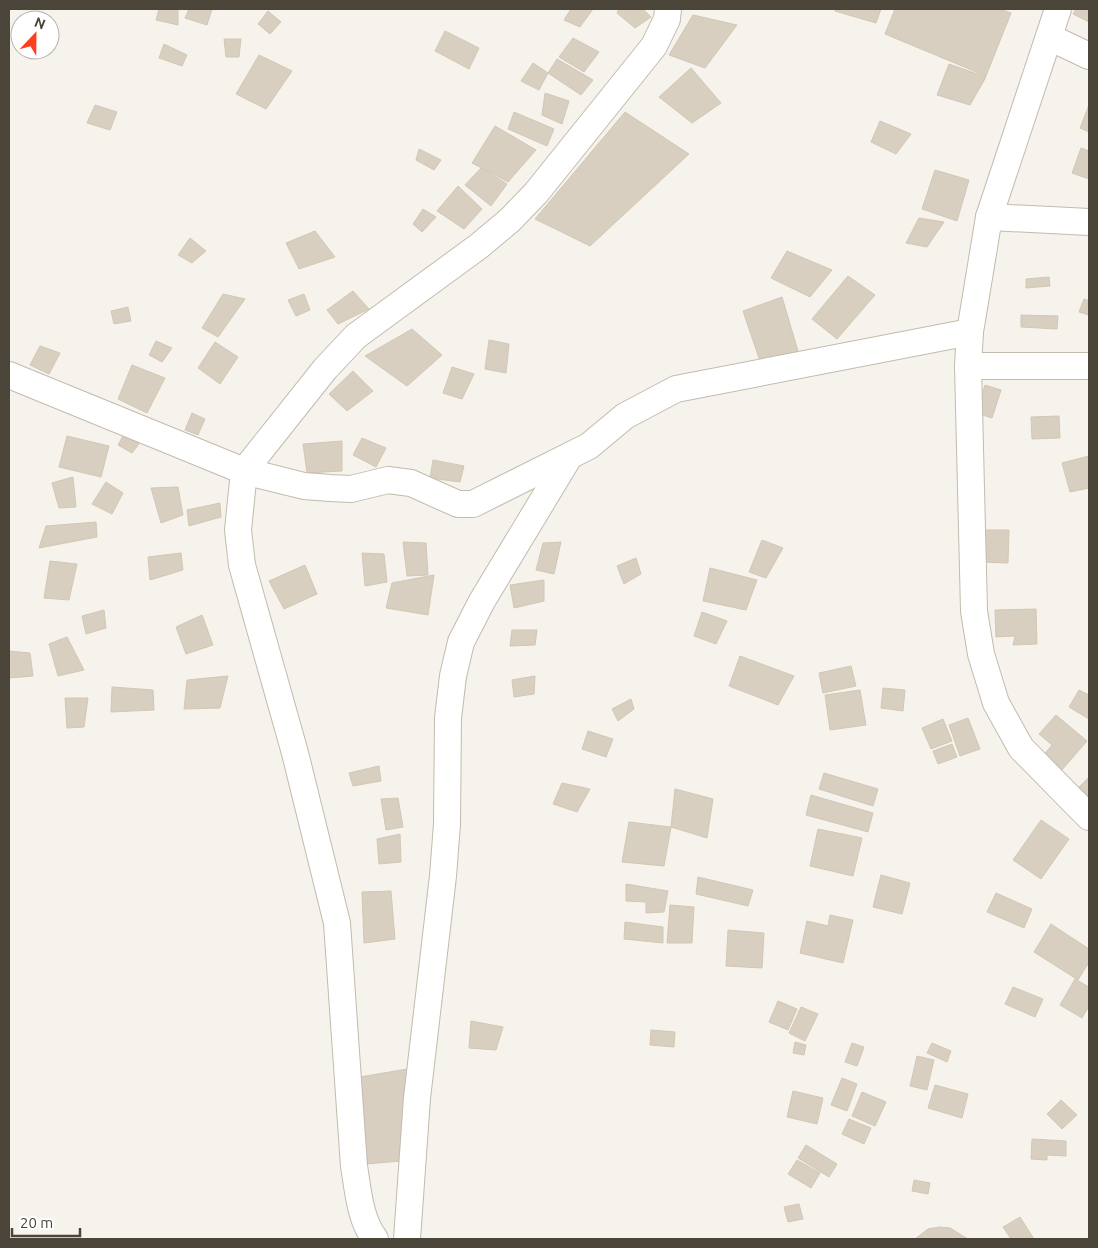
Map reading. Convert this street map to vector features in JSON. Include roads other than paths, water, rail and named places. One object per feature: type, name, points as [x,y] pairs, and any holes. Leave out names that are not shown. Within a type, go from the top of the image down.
[{"type":"street","points":[[375,1239],[360,1204],[354,1166],[337,923],[295,753],[242,566],[238,530],[244,471],[325,369],[356,336],[479,246],[510,220],[536,193],[654,46],[666,19],[668,9]]},
{"type":"street","points":[[1058,9],[989,217],[970,332],[968,366],[974,611],[981,654],[996,703],[1021,748],[1089,817]]},
{"type":"street","points":[[1049,37],[1089,56]]},
{"type":"street","points":[[989,217],[1089,222]]},
{"type":"street","points":[[9,375],[244,471],[304,486],[330,488],[351,489],[388,480],[411,483],[458,504],[473,504],[569,457],[604,436],[625,416],[676,389],[970,332]]},
{"type":"street","points":[[968,366],[1089,366]]},
{"type":"street","points":[[407,1239],[418,1098],[443,876],[447,824],[448,718],[453,676],[460,642],[482,601],[569,457]]}]
